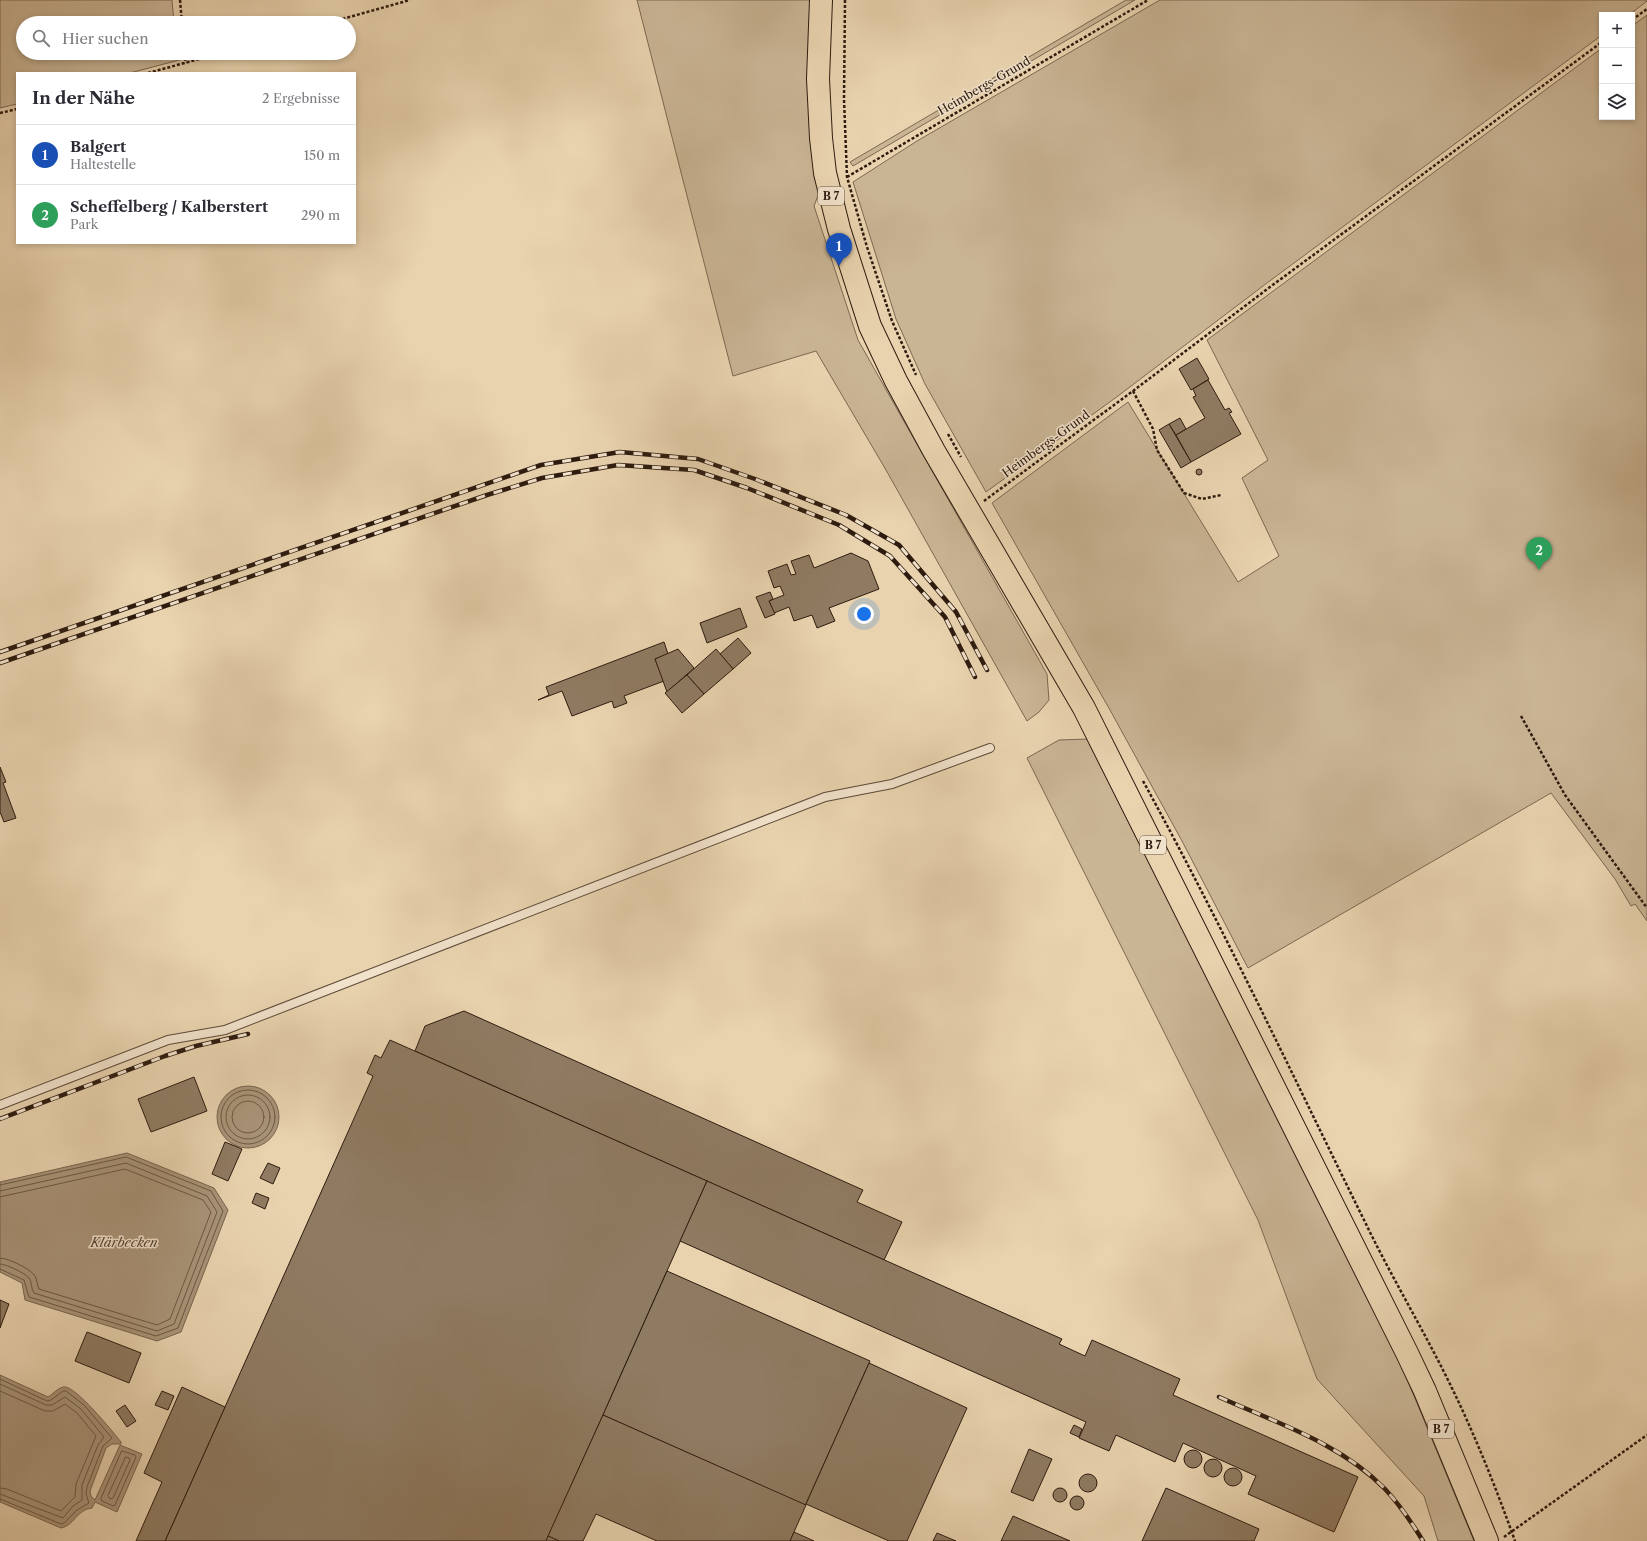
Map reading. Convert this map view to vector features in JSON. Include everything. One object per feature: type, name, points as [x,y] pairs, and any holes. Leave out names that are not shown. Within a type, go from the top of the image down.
[{"type":"main road","name":"B 7","points":[[820,0],[818,79],[821,138],[825,173],[838,182],[839,229],[870,326],[896,381],[934,451],[981,506],[1102,743],[1410,1360],[1495,1539]]},
{"type":"lane","points":[[0,1105],[168,1040],[225,1030],[825,797],[892,784],[990,748]]},
{"type":"path","points":[[180,0],[181,16]]},
{"type":"path","points":[[353,16],[410,0]]},
{"type":"path","points":[[845,0],[844,99],[838,182],[867,247],[892,320],[917,379]]},
{"type":"path","name":"Heimbergs-Grund","points":[[838,182],[1148,0]]},
{"type":"path","points":[[1635,18],[1647,9]]},
{"type":"path","name":"Heimbergs-Grund","points":[[981,506],[1270,287],[1599,44]]},
{"type":"path","points":[[152,72],[196,60]]},
{"type":"path","points":[[0,113],[16,108]]},
{"type":"path","points":[[1133,391],[1153,429],[1157,450],[1184,494],[1202,499],[1221,495]]},
{"type":"path","points":[[947,433],[962,460]]},
{"type":"path","points":[[1520,716],[1565,794],[1647,908]]},
{"type":"path","points":[[1140,775],[1241,967],[1374,1240],[1458,1400],[1476,1440],[1515,1541]]},
{"type":"path","points":[[1495,1539],[1512,1532],[1647,1435]]},
{"type":"shaded area","points":[[0,0],[172,0],[173,16],[16,16],[16,60],[179,60],[134,72],[16,72],[16,104],[0,108]]},
{"type":"shaded area","points":[[637,0],[816,0],[820,190],[814,206],[858,340],[1047,674],[1049,700],[1039,712],[1027,721],[886,470],[816,351],[733,376]]},
{"type":"shaded area","points":[[1126,0],[1135,0],[853,166],[850,162]]},
{"type":"shaded area","points":[[1160,0],[1647,0],[1633,12],[1599,12],[1599,37],[1267,283],[1118,396],[986,492],[925,384],[896,319],[853,182],[917,141]]},
{"type":"shaded area","points":[[1647,15],[1647,921],[1635,904],[1631,906],[1615,879],[1551,793],[1248,968],[1182,841],[1110,710],[992,503],[1128,402],[1238,582],[1279,556],[1242,478],[1268,460],[1207,340],[1599,50],[1599,120],[1635,120],[1635,24]]},
{"type":"shaded area","points":[[1088,739],[1395,1350],[1474,1541],[1438,1541],[1424,1496],[1317,1379],[1258,1220],[1027,758],[1059,740]]},
{"type":"water","points":[[248,1086],[265,1091],[270,1095],[274,1100],[279,1117],[274,1134],[270,1139],[265,1143],[248,1148],[231,1143],[226,1139],[222,1134],[217,1117],[222,1100],[226,1095],[231,1091]]},
{"type":"water","name":"Klärbecken","points":[[127,1153],[214,1188],[228,1210],[181,1332],[157,1341],[25,1300],[22,1283],[0,1272],[0,1182]]},
{"type":"water","points":[[0,1375],[48,1397],[62,1387],[69,1388],[94,1410],[121,1442],[121,1444],[112,1444],[106,1448],[90,1491],[91,1496],[95,1500],[120,1445],[142,1454],[117,1512],[95,1502],[92,1508],[83,1511],[69,1524],[61,1528],[0,1502]]},
{"type":"building","points":[[1197,358],[1209,379],[1191,390],[1179,369]]},
{"type":"building","points":[[1208,380],[1225,410],[1229,408],[1232,412],[1229,413],[1241,434],[1191,462],[1176,435],[1205,418],[1193,397],[1196,396],[1193,389]]},
{"type":"building","points":[[1180,418],[1186,429],[1176,435],[1169,424]]},
{"type":"building","points":[[1169,424],[1191,462],[1181,468],[1159,430]]},
{"type":"building","points":[[1199,469],[1202,472],[1199,475],[1196,472]]},
{"type":"building","points":[[851,553],[868,561],[879,589],[829,608],[835,621],[817,628],[812,615],[794,621],[789,607],[774,613],[769,601],[784,595],[780,586],[774,588],[768,571],[787,564],[791,575],[796,574],[791,561],[809,555],[814,568]]},
{"type":"building","points":[[770,592],[773,599],[769,601],[775,614],[765,618],[756,597]]},
{"type":"building","points":[[740,608],[747,627],[707,643],[700,623]]},
{"type":"building","points":[[738,638],[751,653],[733,669],[720,654]]},
{"type":"building","points":[[664,642],[668,654],[655,659],[664,681],[624,696],[627,703],[614,708],[612,701],[572,716],[562,691],[538,700],[549,695],[546,687]]},
{"type":"building","points":[[678,649],[694,668],[667,692],[655,659]]},
{"type":"building","points":[[716,649],[733,669],[704,694],[687,675]]},
{"type":"building","points":[[687,675],[704,694],[682,713],[665,693]]},
{"type":"building","points":[[0,767],[6,782],[3,783],[16,818],[4,822],[0,812]]},
{"type":"building","points":[[464,1011],[863,1190],[857,1202],[902,1222],[884,1260],[415,1051],[425,1026]]},
{"type":"building","points":[[390,1040],[707,1181],[603,1415],[546,1541],[165,1541],[373,1076],[367,1073],[375,1055],[381,1058]]},
{"type":"building","points":[[194,1077],[207,1111],[151,1132],[138,1099]]},
{"type":"building","points":[[225,1142],[242,1149],[228,1181],[212,1174]]},
{"type":"building","points":[[268,1163],[280,1168],[273,1184],[260,1178]]},
{"type":"building","points":[[707,1181],[1062,1339],[1059,1344],[1085,1356],[1092,1340],[1180,1379],[1173,1395],[1358,1477],[1334,1532],[1248,1494],[1256,1476],[1183,1443],[1175,1462],[1116,1435],[1109,1451],[1079,1438],[1086,1422],[680,1241]]},
{"type":"building","points":[[256,1193],[269,1198],[265,1209],[252,1203]]},
{"type":"building","points":[[667,1271],[870,1361],[805,1506],[603,1415]]},
{"type":"building","points":[[0,1300],[9,1304],[0,1328]]},
{"type":"building","points":[[87,1332],[141,1353],[129,1383],[75,1361]]},
{"type":"building","points":[[869,1363],[967,1408],[907,1541],[889,1541],[806,1504]]},
{"type":"building","points":[[182,1387],[225,1407],[165,1541],[136,1541],[162,1482],[144,1473]]},
{"type":"building","points":[[162,1391],[174,1396],[168,1410],[155,1405]]},
{"type":"building","points":[[125,1405],[136,1421],[127,1427],[116,1411]]},
{"type":"building","points":[[603,1415],[806,1505],[790,1541],[657,1541],[596,1514],[583,1541],[559,1541],[548,1536]]},
{"type":"building","points":[[1074,1425],[1082,1429],[1079,1437],[1070,1433]]},
{"type":"building","points":[[1029,1449],[1052,1459],[1033,1501],[1011,1492]]},
{"type":"building","points":[[1193,1450],[1199,1453],[1202,1459],[1199,1465],[1193,1468],[1187,1465],[1184,1459],[1187,1453]]},
{"type":"building","points":[[1213,1459],[1219,1462],[1222,1468],[1219,1474],[1213,1477],[1207,1474],[1204,1468],[1207,1462]]},
{"type":"building","points":[[1233,1468],[1239,1471],[1242,1477],[1239,1483],[1233,1486],[1227,1483],[1224,1477],[1227,1471]]},
{"type":"building","points":[[1088,1474],[1094,1477],[1097,1483],[1094,1489],[1088,1492],[1082,1489],[1079,1483],[1082,1477]]},
{"type":"building","points":[[1057,1488],[1063,1488],[1067,1492],[1067,1498],[1063,1502],[1057,1502],[1053,1498],[1053,1492]]},
{"type":"building","points":[[1166,1488],[1259,1529],[1254,1541],[1142,1541]]},
{"type":"building","points":[[1074,1496],[1080,1496],[1084,1500],[1084,1506],[1080,1510],[1074,1510],[1070,1506],[1070,1500]]},
{"type":"building","points":[[1013,1516],[1070,1541],[1001,1541]]},
{"type":"building","points":[[794,1532],[814,1541],[790,1541]]},
{"type":"building","points":[[937,1533],[956,1541],[933,1541]]},
{"type":"building","points":[[548,1536],[559,1541],[546,1541]]},
{"type":"railway","points":[[0,652],[541,465],[620,452],[698,459],[755,479],[846,515],[899,545],[956,612],[987,670]]},
{"type":"railway","points":[[0,663],[487,495],[542,478],[618,465],[694,470],[747,488],[839,525],[890,556],[945,617],[975,677]]},
{"type":"railway","points":[[0,1119],[165,1056],[196,1046],[248,1034]]},
{"type":"railway","points":[[1219,1397],[1285,1425],[1348,1459],[1367,1473],[1396,1501],[1423,1541]]},
{"type":"place","name":"Balgert","points":[[839,266]]},
{"type":"place","name":"Scheffelberg / Kalberstert","points":[[1539,570]]}]
